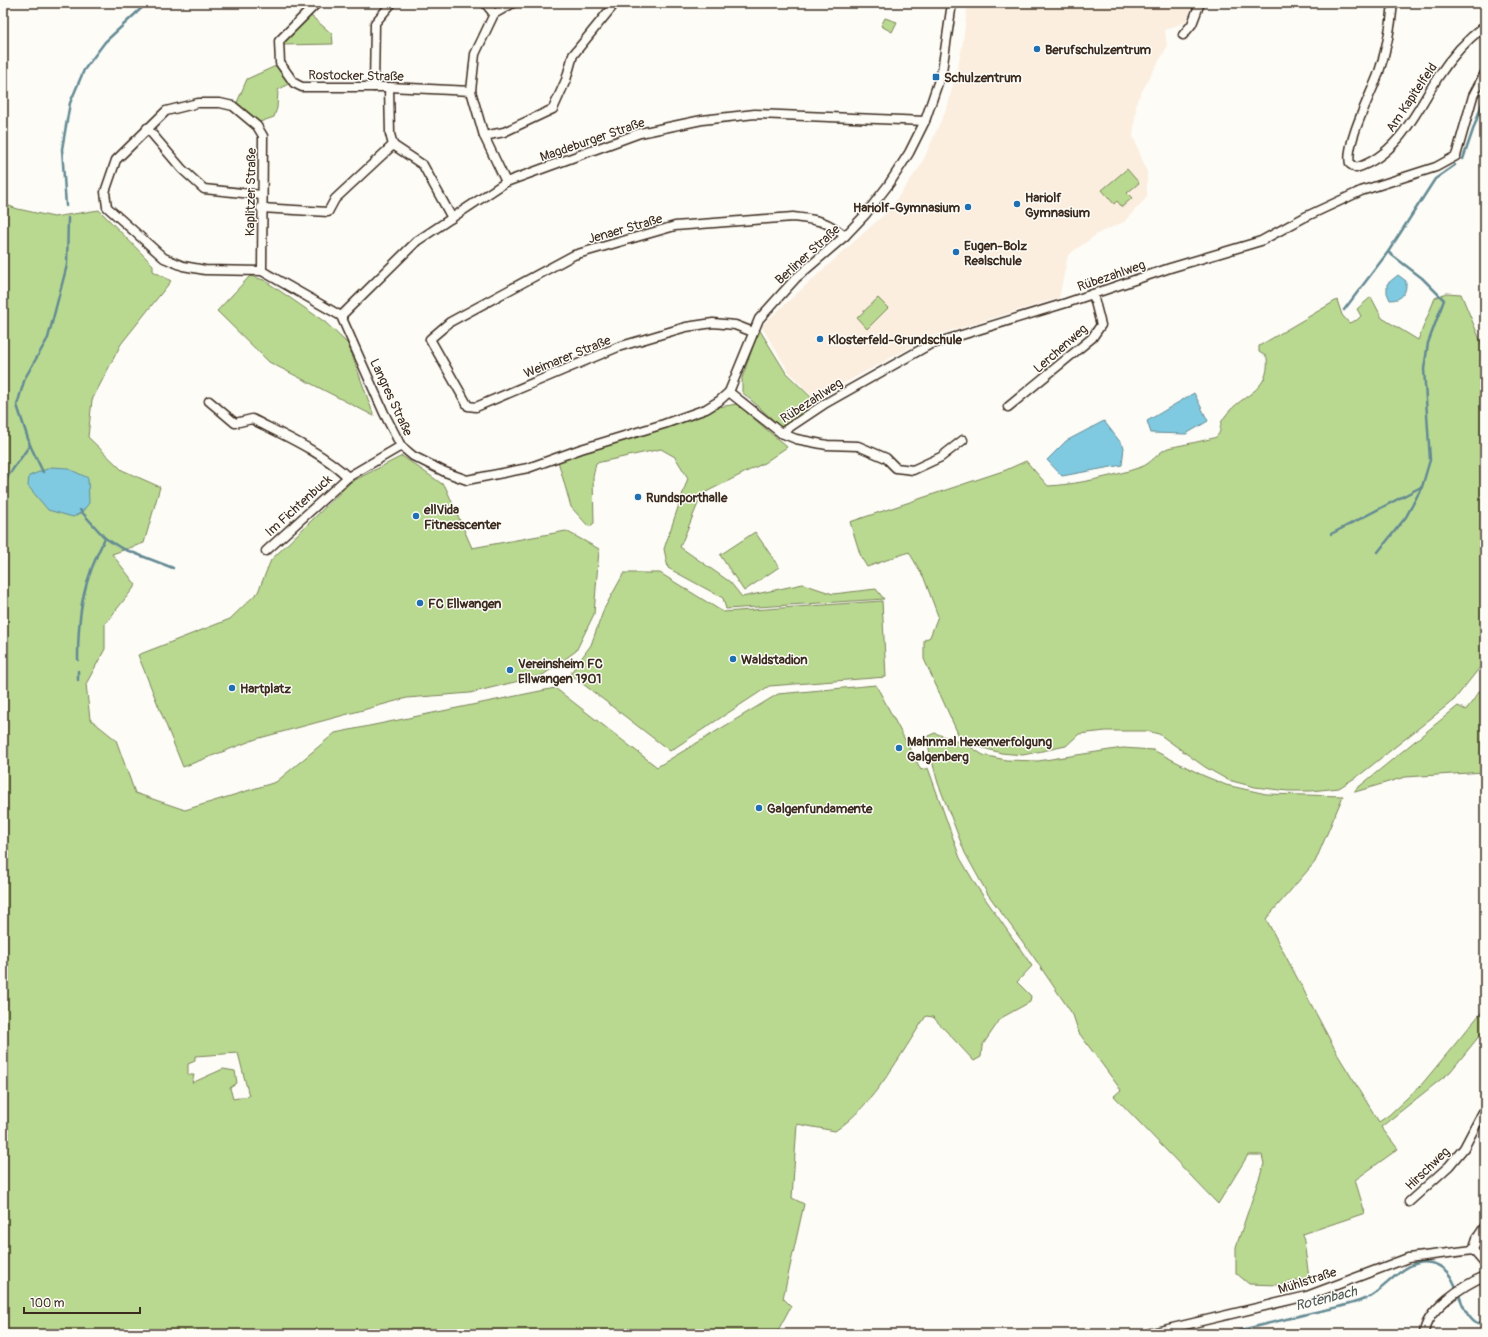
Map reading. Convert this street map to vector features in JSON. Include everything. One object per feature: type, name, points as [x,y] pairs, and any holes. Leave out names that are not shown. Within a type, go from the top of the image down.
[{"type":"street","name":"Rostocker Straße","points":[[317,3],[279,41],[280,63],[294,83],[302,87],[389,87],[471,91]]},
{"type":"street","points":[[374,87],[375,23],[392,3]]},
{"type":"street","points":[[485,3],[494,14]]},
{"type":"street","points":[[506,182],[484,136],[471,91],[475,54],[494,14],[513,3]]},
{"type":"street","points":[[484,136],[504,132],[553,109],[566,80],[573,55],[612,7],[609,3]]},
{"type":"street","name":"Berliner Straße","points":[[729,392],[737,376],[759,319],[791,283],[845,236],[889,184],[909,153],[924,121],[942,71],[952,3]]},
{"type":"street","points":[[1183,35],[1192,24],[1200,3]]},
{"type":"street","name":"Am Kapitelfeld","points":[[1393,3],[1387,43],[1378,74],[1357,124],[1349,158],[1350,164],[1356,168],[1369,164],[1388,150],[1408,128],[1448,63],[1464,43],[1485,26]]},
{"type":"street","name":"Rübezahlweg","points":[[781,433],[826,403],[929,345],[1093,294],[1170,268],[1261,241],[1305,217],[1362,191],[1436,167],[1456,156],[1473,96],[1485,73]]},
{"type":"street","points":[[389,87],[390,134],[393,145],[424,165],[452,218]]},
{"type":"street","name":"Kaplitzer Straße","points":[[220,103],[233,106],[257,126],[263,136],[261,208],[262,271],[205,270],[183,266],[164,258],[107,206],[105,192],[116,160],[147,128],[166,111],[192,104],[220,103]]},
{"type":"street","name":"Magdeburger Straße","points":[[341,316],[417,241],[506,182],[640,132],[702,120],[755,114],[924,121]]},
{"type":"street","points":[[147,128],[182,169],[204,189],[262,195]]},
{"type":"street","points":[[261,208],[328,212],[335,199],[393,145]]},
{"type":"street","name":"Jenaer Straße","points":[[430,339],[450,322],[574,255],[675,226],[794,218],[812,219],[830,224],[845,236]]},
{"type":"street","points":[[262,271],[341,316]]},
{"type":"street","name":"Lerchenweg","points":[[1008,408],[1092,338],[1101,325],[1093,294]]},
{"type":"street","name":"Langres Straße","points":[[341,316],[384,413],[401,446],[414,456],[445,472],[467,480],[528,468],[581,449],[706,410],[729,392]]},
{"type":"street","name":"Weimarer Straße","points":[[430,339],[468,406],[476,407],[618,347],[686,327],[714,323],[735,326],[753,332]]},
{"type":"street","points":[[729,392],[781,433],[796,439],[827,445],[858,446],[886,458],[896,468],[913,470],[941,457],[963,440]]},
{"type":"street","name":"Im Fichtenbuck","points":[[210,402],[235,423],[252,419],[316,452],[348,477]]},
{"type":"street","name":"Im Fichtenbuck","points":[[266,551],[348,477],[401,446]]},
{"type":"street","name":"Hirschweg","points":[[1409,1202],[1449,1166],[1464,1148],[1485,1108]]},
{"type":"street","points":[[1485,1226],[1477,1238],[1473,1250],[1485,1264]]},
{"type":"street","name":"Mühlstraße","points":[[1147,1334],[1307,1296],[1408,1258],[1473,1250]]},
{"type":"street","points":[[1424,1334],[1427,1323],[1432,1315],[1462,1289],[1473,1281],[1485,1276]]},
{"type":"shaded area","name":"Hariolf Gymnasium","points":[[968,3],[1193,3],[1187,21],[1165,30],[1167,47],[1137,100],[1133,136],[1147,172],[1147,197],[1124,222],[1099,233],[1068,255],[1059,298],[927,338],[815,399],[789,372],[761,326],[889,210],[921,165],[948,105],[962,48]]},
{"type":"green space","points":[[310,15],[332,34],[333,44],[282,45],[290,34]]},
{"type":"green space","points":[[885,18],[897,22],[892,32],[881,26]]},
{"type":"green space","points":[[278,65],[290,83],[278,90],[277,108],[274,117],[257,123],[236,105],[247,79]]},
{"type":"green space","points":[[1127,169],[1139,183],[1127,193],[1132,198],[1122,207],[1117,201],[1114,204],[1102,190]]},
{"type":"green space","points":[[3,204],[54,217],[99,210],[153,265],[153,271],[171,281],[121,344],[92,400],[88,437],[122,470],[160,487],[144,543],[112,554],[136,585],[105,624],[105,649],[86,684],[90,719],[116,740],[135,793],[185,810],[276,782],[335,733],[555,688],[657,767],[778,694],[876,685],[921,770],[928,768],[960,858],[977,887],[1032,966],[1017,982],[1031,996],[1030,1002],[1001,1018],[982,1046],[981,1057],[974,1061],[933,1017],[926,1016],[896,1063],[874,1093],[862,1108],[849,1120],[835,1131],[797,1124],[792,1198],[804,1204],[783,1298],[791,1306],[776,1334],[3,1334]],"holes":[[[238,1053],[249,1096],[233,1099],[230,1088],[237,1083],[235,1071],[223,1069],[192,1083],[194,1075],[188,1075],[188,1064],[195,1061],[195,1056]]]},
{"type":"green space","points":[[250,276],[264,280],[325,322],[348,344],[374,416],[269,362],[217,311]]},
{"type":"green space","points":[[1446,293],[1461,294],[1483,347],[1485,358],[1485,661],[1454,700],[1361,774],[1339,788],[1311,791],[1288,791],[1255,787],[1228,780],[1205,767],[1159,734],[1146,731],[1106,731],[1079,734],[1066,746],[1023,755],[1001,753],[980,747],[959,736],[924,659],[924,640],[930,637],[938,616],[924,578],[909,552],[867,567],[861,557],[850,522],[1006,470],[1026,461],[1048,486],[1094,480],[1141,467],[1168,448],[1216,437],[1219,433],[1222,421],[1229,412],[1259,387],[1264,379],[1267,370],[1267,357],[1259,352],[1259,346],[1337,300],[1342,315],[1349,323],[1357,320],[1361,316],[1357,309],[1371,297],[1382,318],[1418,340],[1435,298]]},
{"type":"green space","points":[[878,298],[888,308],[867,329],[857,318]]},
{"type":"green space","points":[[759,329],[786,373],[818,404],[781,427],[742,392],[742,378]]},
{"type":"green space","points":[[737,404],[787,447],[764,463],[702,494],[680,547],[730,582],[742,597],[803,584],[833,594],[876,589],[884,599],[726,609],[723,598],[668,568],[664,549],[688,478],[675,457],[661,449],[596,463],[593,477],[594,523],[589,527],[571,507],[558,461],[679,423],[719,407]]},
{"type":"green space","name":"FC Ellwangen","points":[[402,456],[445,486],[472,548],[566,531],[599,549],[594,614],[576,651],[543,675],[470,693],[407,698],[256,739],[183,767],[138,655],[230,619],[258,592],[271,560],[351,482]]},
{"type":"green space","points":[[755,532],[779,567],[744,591],[720,555]]},
{"type":"green space","name":"Waldstadion","points":[[624,573],[660,573],[723,612],[882,601],[886,677],[769,686],[670,751],[570,674],[591,645],[604,609]]},
{"type":"green space","points":[[1485,684],[1485,772],[1405,777],[1355,792],[1355,790],[1458,706],[1466,710]]},
{"type":"green space","points":[[935,733],[969,746],[983,755],[1006,760],[1038,761],[1123,748],[1153,750],[1202,775],[1226,785],[1266,794],[1343,796],[1315,862],[1266,919],[1339,1057],[1379,1122],[1389,1115],[1422,1084],[1485,1008],[1485,1029],[1450,1072],[1381,1127],[1398,1149],[1355,1180],[1365,1213],[1303,1234],[1309,1278],[1278,1285],[1249,1284],[1236,1273],[1236,1247],[1264,1164],[1262,1155],[1248,1155],[1218,1204],[1114,1096],[1121,1090],[1079,1033],[1073,1015],[1033,956],[987,893],[965,853],[938,783],[928,746],[928,736]]},
{"type":"water","points":[[1398,275],[1406,281],[1406,289],[1401,297],[1390,300],[1387,293],[1387,284]]},
{"type":"water","points":[[1194,393],[1208,421],[1186,434],[1151,433],[1147,421]]},
{"type":"water","points":[[1104,421],[1124,447],[1122,465],[1062,476],[1047,460],[1066,441]]},
{"type":"water","points":[[52,467],[67,468],[88,478],[89,503],[82,512],[73,517],[48,510],[28,486],[29,476]]},
{"type":"waterway","points":[[66,206],[62,149],[70,103],[84,70],[105,42],[147,3]]},
{"type":"waterway","points":[[1463,159],[1485,95]]},
{"type":"waterway","points":[[1344,310],[1388,252],[1435,179],[1455,165]]},
{"type":"waterway","points":[[3,491],[8,476],[30,445],[17,405],[25,378],[48,338],[67,265],[68,218]]},
{"type":"waterway","points":[[1378,552],[1406,517],[1422,487],[1430,460],[1424,369],[1428,343],[1444,300],[1422,278],[1388,252]]},
{"type":"waterway","points":[[30,445],[43,472]]},
{"type":"waterway","points":[[1331,534],[1421,487]]},
{"type":"waterway","points":[[80,510],[105,538],[121,548],[173,568]]},
{"type":"waterway","points":[[78,660],[79,626],[83,597],[92,569],[105,538]]},
{"type":"waterway","points":[[78,671],[78,680]]},
{"type":"waterway","name":"Rotenbach","points":[[1225,1334],[1360,1301],[1375,1293],[1407,1268],[1425,1262],[1435,1264],[1444,1269],[1450,1275],[1470,1318],[1477,1324],[1485,1320]]},
{"type":"place","name":"Berufschulzentrum","points":[[1037,49]]},
{"type":"place","name":"Schulzentrum","points":[[936,77]]},
{"type":"place","name":"Hariolf Gymnasium","points":[[1017,204]]},
{"type":"place","name":"Hariolf-Gymnasium","points":[[968,207]]},
{"type":"place","name":"Eugen-Bolz Realschule","points":[[956,252]]},
{"type":"place","name":"Klosterfeld-Grundschule","points":[[820,339]]},
{"type":"place","name":"Rundsporthalle","points":[[638,497]]},
{"type":"place","name":"ellVida Fitnesscenter","points":[[416,516]]},
{"type":"place","name":"FC Ellwangen","points":[[420,603]]},
{"type":"place","name":"Waldstadion","points":[[733,659]]},
{"type":"place","name":"Vereinsheim FC Ellwangen 1901","points":[[510,670]]},
{"type":"place","name":"Hartplatz","points":[[232,688]]},
{"type":"place","name":"Mahnmal Hexenverfolgung Galgenberg","points":[[899,748]]},
{"type":"place","name":"Galgenfundamente","points":[[759,808]]}]
